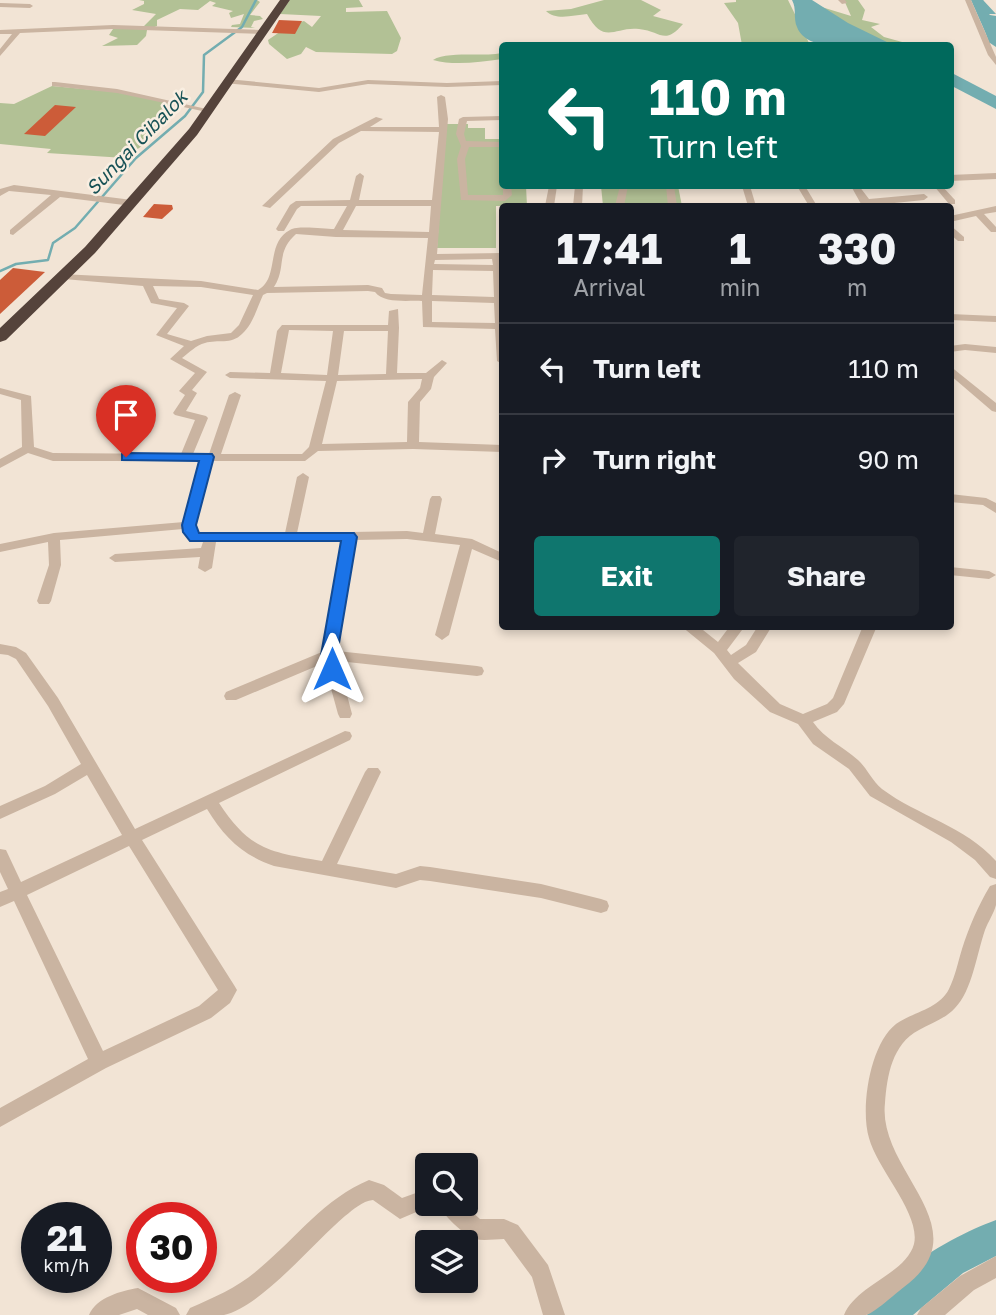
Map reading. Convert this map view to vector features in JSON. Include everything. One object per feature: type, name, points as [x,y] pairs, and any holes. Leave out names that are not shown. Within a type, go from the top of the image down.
[{"type":"highway","points":[[0,337],[132,204],[193,132],[196,108],[228,81],[255,32],[285,0]]},
{"type":"street","points":[[968,0],[978,15],[986,43],[996,63]]},
{"type":"street","points":[[0,5],[30,6]]},
{"type":"street","points":[[106,15],[107,27]]},
{"type":"street","points":[[0,32],[107,27],[255,32]]},
{"type":"street","points":[[0,54],[18,31]]},
{"type":"street","points":[[986,43],[996,44]]},
{"type":"street","points":[[228,81],[319,90],[368,82],[450,85],[499,83]]},
{"type":"street","points":[[55,84],[117,91],[196,108]]},
{"type":"street","points":[[441,97],[444,118],[426,323],[429,326],[499,326]]},
{"type":"street","points":[[499,118],[462,120],[460,141],[465,145],[499,144]]},
{"type":"street","points":[[267,206],[331,145],[379,119]]},
{"type":"street","points":[[359,128],[442,130]]},
{"type":"street","points":[[465,145],[461,159],[464,198],[505,198],[508,195],[507,189]]},
{"type":"street","points":[[336,233],[355,201],[360,176]]},
{"type":"street","points":[[954,178],[996,176]]},
{"type":"street","points":[[0,193],[11,188],[132,204]]},
{"type":"street","points":[[940,189],[952,202]]},
{"type":"street","points":[[13,232],[59,193]]},
{"type":"street","points":[[874,203],[924,197]]},
{"type":"street","points":[[281,229],[297,204],[355,201],[436,203]]},
{"type":"street","points":[[954,218],[994,212]]},
{"type":"street","points":[[979,214],[994,230]]},
{"type":"street","points":[[186,457],[201,418],[179,414],[191,393],[185,391],[202,372],[175,359],[207,337],[229,338],[237,334],[262,292],[275,276],[279,250],[292,231],[433,236]]},
{"type":"street","points":[[430,262],[499,256],[499,277]]},
{"type":"street","points":[[430,262],[497,268]]},
{"type":"street","points":[[64,275],[147,283],[211,285],[262,292],[368,288],[378,290],[386,297],[498,300]]},
{"type":"street","points":[[147,283],[155,302],[184,306],[161,334],[192,345]]},
{"type":"street","points":[[499,290],[499,313]]},
{"type":"street","points":[[391,376],[394,311]]},
{"type":"street","points":[[954,317],[996,319]]},
{"type":"street","points":[[275,376],[282,331],[286,327],[394,328]]},
{"type":"street","points":[[28,448],[36,453],[62,458],[306,457],[315,449],[332,378],[339,327]]},
{"type":"street","points":[[954,348],[996,350]]},
{"type":"street","points":[[245,376],[279,352]]},
{"type":"street","points":[[413,445],[413,406],[425,389],[429,376],[442,363]]},
{"type":"street","points":[[230,375],[332,378],[429,376]]},
{"type":"street","points":[[955,380],[996,409]]},
{"type":"street","points":[[0,391],[20,395],[28,400],[28,448]]},
{"type":"street","points":[[208,545],[193,537],[189,525],[235,395]]},
{"type":"street","points":[[315,449],[413,445],[499,449]]},
{"type":"street","points":[[0,464],[28,448]]},
{"type":"street","points":[[290,537],[303,477]]},
{"type":"street","points":[[954,498],[986,502],[996,509]]},
{"type":"street","points":[[428,537],[436,499]]},
{"type":"street","points":[[0,548],[54,537],[189,525]]},
{"type":"street","points":[[44,601],[55,565],[54,537]]},
{"type":"street","points":[[115,558],[290,537],[428,537],[467,542],[499,557]]},
{"type":"street","points":[[345,714],[329,655],[349,537]]},
{"type":"street","points":[[442,635],[467,542]]},
{"type":"street","points":[[205,568],[208,545]]},
{"type":"street","points":[[954,571],[989,575]]},
{"type":"street","points":[[693,630],[724,656],[775,708],[803,720],[818,740],[854,765],[874,792],[957,838],[981,855],[996,872]]},
{"type":"street","points":[[724,656],[735,630]]},
{"type":"street","points":[[724,656],[746,654],[755,646],[763,630]]},
{"type":"street","points":[[803,720],[832,708],[839,700],[868,630]]},
{"type":"street","points":[[0,649],[11,650],[21,656],[228,990],[224,997],[205,1012],[99,1062],[0,1118]]},
{"type":"street","points":[[231,696],[329,655],[477,671]]},
{"type":"street","points":[[0,900],[345,736]]},
{"type":"street","points":[[0,813],[50,790],[91,765]]},
{"type":"street","points":[[326,869],[373,772]]},
{"type":"street","points":[[209,799],[230,832],[249,849],[274,859],[396,881],[420,873],[430,874],[541,891],[601,905]]},
{"type":"street","points":[[0,855],[99,1062]]},
{"type":"street","points":[[855,1315],[874,1293],[912,1267],[925,1242],[919,1216],[888,1161],[877,1131],[876,1098],[891,1043],[900,1033],[941,1011],[954,996],[978,923],[996,891]]},
{"type":"street","points":[[197,1315],[228,1303],[250,1290],[327,1219],[367,1190],[376,1190],[400,1209],[415,1203]]},
{"type":"street","points":[[461,1216],[476,1229],[504,1229],[512,1232],[541,1272],[554,1315]]},
{"type":"street","points":[[928,1315],[967,1283],[996,1266]]},
{"type":"street","points":[[100,1315],[120,1302],[138,1297],[169,1315]]},
{"type":"green space","points":[[139,0],[257,0],[260,2],[250,15],[263,19],[254,21],[251,27],[255,28],[231,27],[240,24],[244,14],[231,18],[229,13],[233,11],[212,6],[216,3],[210,1],[198,10],[180,9],[157,20],[157,26],[147,30],[146,36],[137,45],[102,46],[118,38],[109,35],[113,29],[144,26],[156,14],[132,10],[144,4],[144,1]]},
{"type":"green space","points":[[290,0],[359,0],[363,7],[346,8],[346,12],[387,11],[401,38],[397,51],[392,54],[316,52],[306,47],[301,54],[287,59],[269,44],[268,40],[290,25],[304,21],[312,27],[321,16],[280,14]]},
{"type":"green space","points":[[604,0],[641,0],[661,10],[653,16],[683,24],[667,36],[639,29],[605,32],[593,24],[587,14],[560,17],[546,11],[571,9]]},
{"type":"green space","points":[[788,0],[809,42],[741,42],[738,23],[724,3]]},
{"type":"green space","points":[[844,0],[858,0],[865,10],[862,20],[880,24],[871,27],[884,37],[902,42],[884,42],[872,38],[815,5],[851,16]]},
{"type":"green space","points":[[499,53],[499,59],[450,63],[433,60],[447,56]]},
{"type":"green space","points":[[52,86],[116,92],[170,103],[146,143],[125,158],[47,153],[51,149],[0,144],[0,103],[14,104]]},
{"type":"green space","points":[[446,124],[468,124],[468,128],[485,128],[485,139],[499,139],[499,189],[526,189],[527,203],[499,203],[499,206],[496,206],[496,248],[437,248]]},
{"type":"green space","points":[[601,189],[679,189],[681,203],[603,203]]},
{"type":"water","points":[[792,0],[812,0],[848,23],[887,42],[813,42],[803,36],[797,27]]},
{"type":"water","points":[[973,0],[983,0],[996,14],[984,14],[996,16],[996,43],[989,43]]},
{"type":"water","points":[[954,74],[996,96],[996,109],[954,87]]},
{"type":"building","points":[[279,20],[302,21],[295,34],[272,33]]},
{"type":"building","points":[[55,105],[76,107],[45,136],[24,134]]},
{"type":"building","points":[[154,204],[172,205],[173,209],[162,219],[143,217]]},
{"type":"building","points":[[13,268],[45,272],[0,314],[0,280]]},
{"type":"waterway","name":"Sungai Cibalok","points":[[0,271],[16,264],[48,260],[53,243],[75,228],[136,158],[185,116],[203,92],[204,55],[242,27],[256,0]]},
{"type":"waterway","points":[[977,0],[996,43]]},
{"type":"waterway","points":[[886,1315],[950,1260],[996,1238]]},
{"type":"route","points":[[126,457],[207,457],[189,525],[191,536],[195,538],[349,537],[329,655],[332,669]]}]
